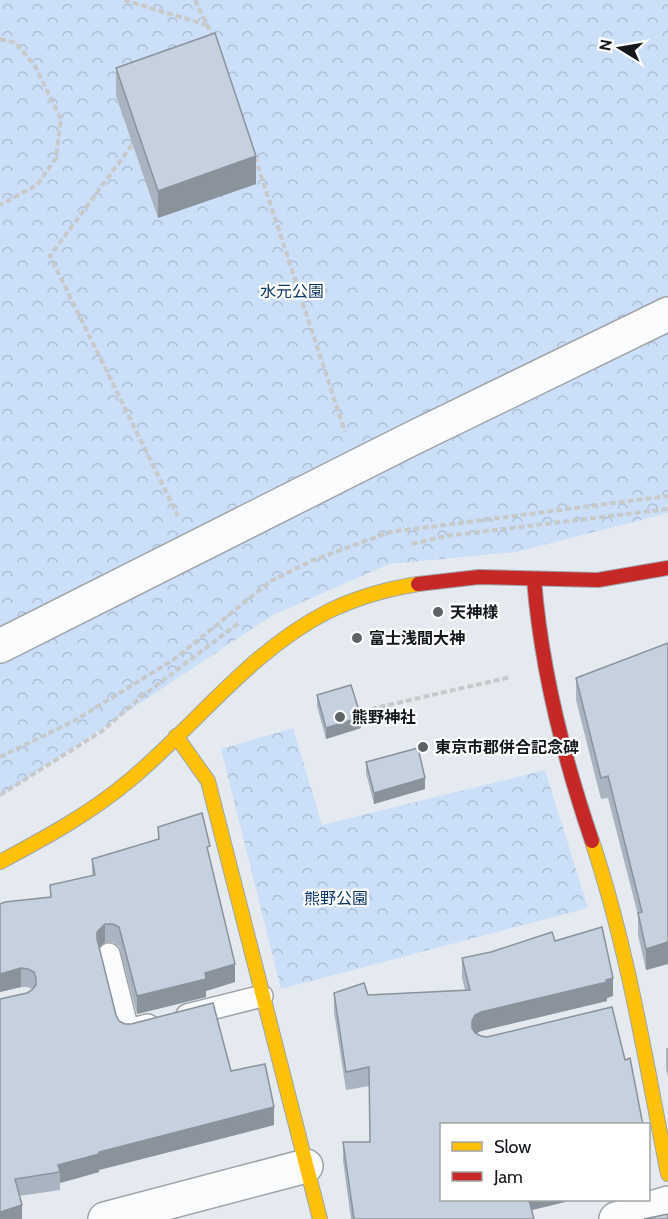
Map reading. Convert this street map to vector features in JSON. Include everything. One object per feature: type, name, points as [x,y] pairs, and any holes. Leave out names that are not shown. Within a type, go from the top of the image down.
[{"type":"street","points":[[0,646],[356,467],[668,314]]},
{"type":"street","points":[[0,862],[75,820],[120,788],[243,672],[279,642],[319,617],[358,599],[425,581],[497,577],[608,579],[668,568]]},
{"type":"street","points":[[534,579],[537,615],[558,726],[573,785],[608,890],[635,1007],[668,1174]]},
{"type":"street","points":[[176,736],[208,781],[320,1219]]},
{"type":"street","points":[[105,1219],[306,1166]]},
{"type":"street","points":[[616,1219],[668,1203]]},
{"type":"lane","points":[[109,954],[128,1030],[262,996]]},
{"type":"lane","points":[[612,1012],[635,1007]]},
{"type":"path","points":[[124,0],[207,26]]},
{"type":"path","points":[[195,0],[215,42]]},
{"type":"path","points":[[0,39],[16,43],[34,66],[61,119],[56,158],[37,185],[0,205]]},
{"type":"path","points":[[132,145],[50,256],[194,549]]},
{"type":"path","points":[[253,150],[356,467]]},
{"type":"path","points":[[362,711],[547,668]]},
{"type":"green space","name":"水元公園","points":[[0,0],[668,0],[668,513],[516,552],[389,564],[273,615],[0,796]]},
{"type":"green space","name":"熊野公園","points":[[293,728],[322,825],[545,770],[588,908],[281,989],[221,749]]},
{"type":"building","points":[[215,33],[256,156],[158,191],[116,68]]},
{"type":"building","points":[[668,643],[668,942],[646,949],[638,913],[642,912],[608,776],[601,778],[576,678]]},
{"type":"building","points":[[351,685],[361,717],[326,728],[317,695]]},
{"type":"building","points":[[418,748],[425,778],[374,793],[366,762]]},
{"type":"building","points":[[202,813],[210,846],[207,847],[235,964],[205,973],[206,979],[137,996],[119,927],[105,924],[97,932],[97,939],[119,1021],[131,1024],[213,1003],[231,1071],[265,1064],[274,1107],[99,1152],[99,1154],[58,1165],[60,1172],[15,1179],[22,1205],[0,1212],[0,999],[27,993],[36,985],[36,978],[34,972],[21,968],[0,974],[0,904],[51,897],[50,885],[95,875],[92,859],[159,839],[158,827]]},
{"type":"building","points":[[602,927],[613,978],[606,980],[607,982],[481,1012],[475,1015],[472,1028],[475,1033],[487,1037],[612,1007],[625,1060],[630,1058],[643,1123],[440,1123],[440,1201],[529,1201],[534,1219],[354,1219],[343,1142],[370,1142],[369,1067],[346,1072],[334,993],[364,983],[368,995],[470,990],[462,958],[491,952],[552,932],[555,941]]},
{"type":"building","points":[[668,1214],[668,1219],[644,1219]]},
{"type":"traffic: slow","points":[[0,862],[67,824],[115,792],[154,759],[248,668],[299,628],[349,602],[383,591],[418,584]]},
{"type":"traffic: slow","points":[[176,736],[208,781],[320,1219]]},
{"type":"traffic: slow","points":[[592,841],[626,965],[668,1174]]},
{"type":"traffic: jam","points":[[418,584],[479,577],[598,580],[668,568]]},
{"type":"traffic: jam","points":[[534,579],[542,646],[555,712],[592,841]]},
{"type":"place","name":"天神様","points":[[438,612]]},
{"type":"place","name":"富士浅間大神","points":[[357,638]]},
{"type":"place","name":"熊野神社","points":[[340,717]]},
{"type":"place","name":"東京市郡併合記念碑","points":[[423,747]]}]
